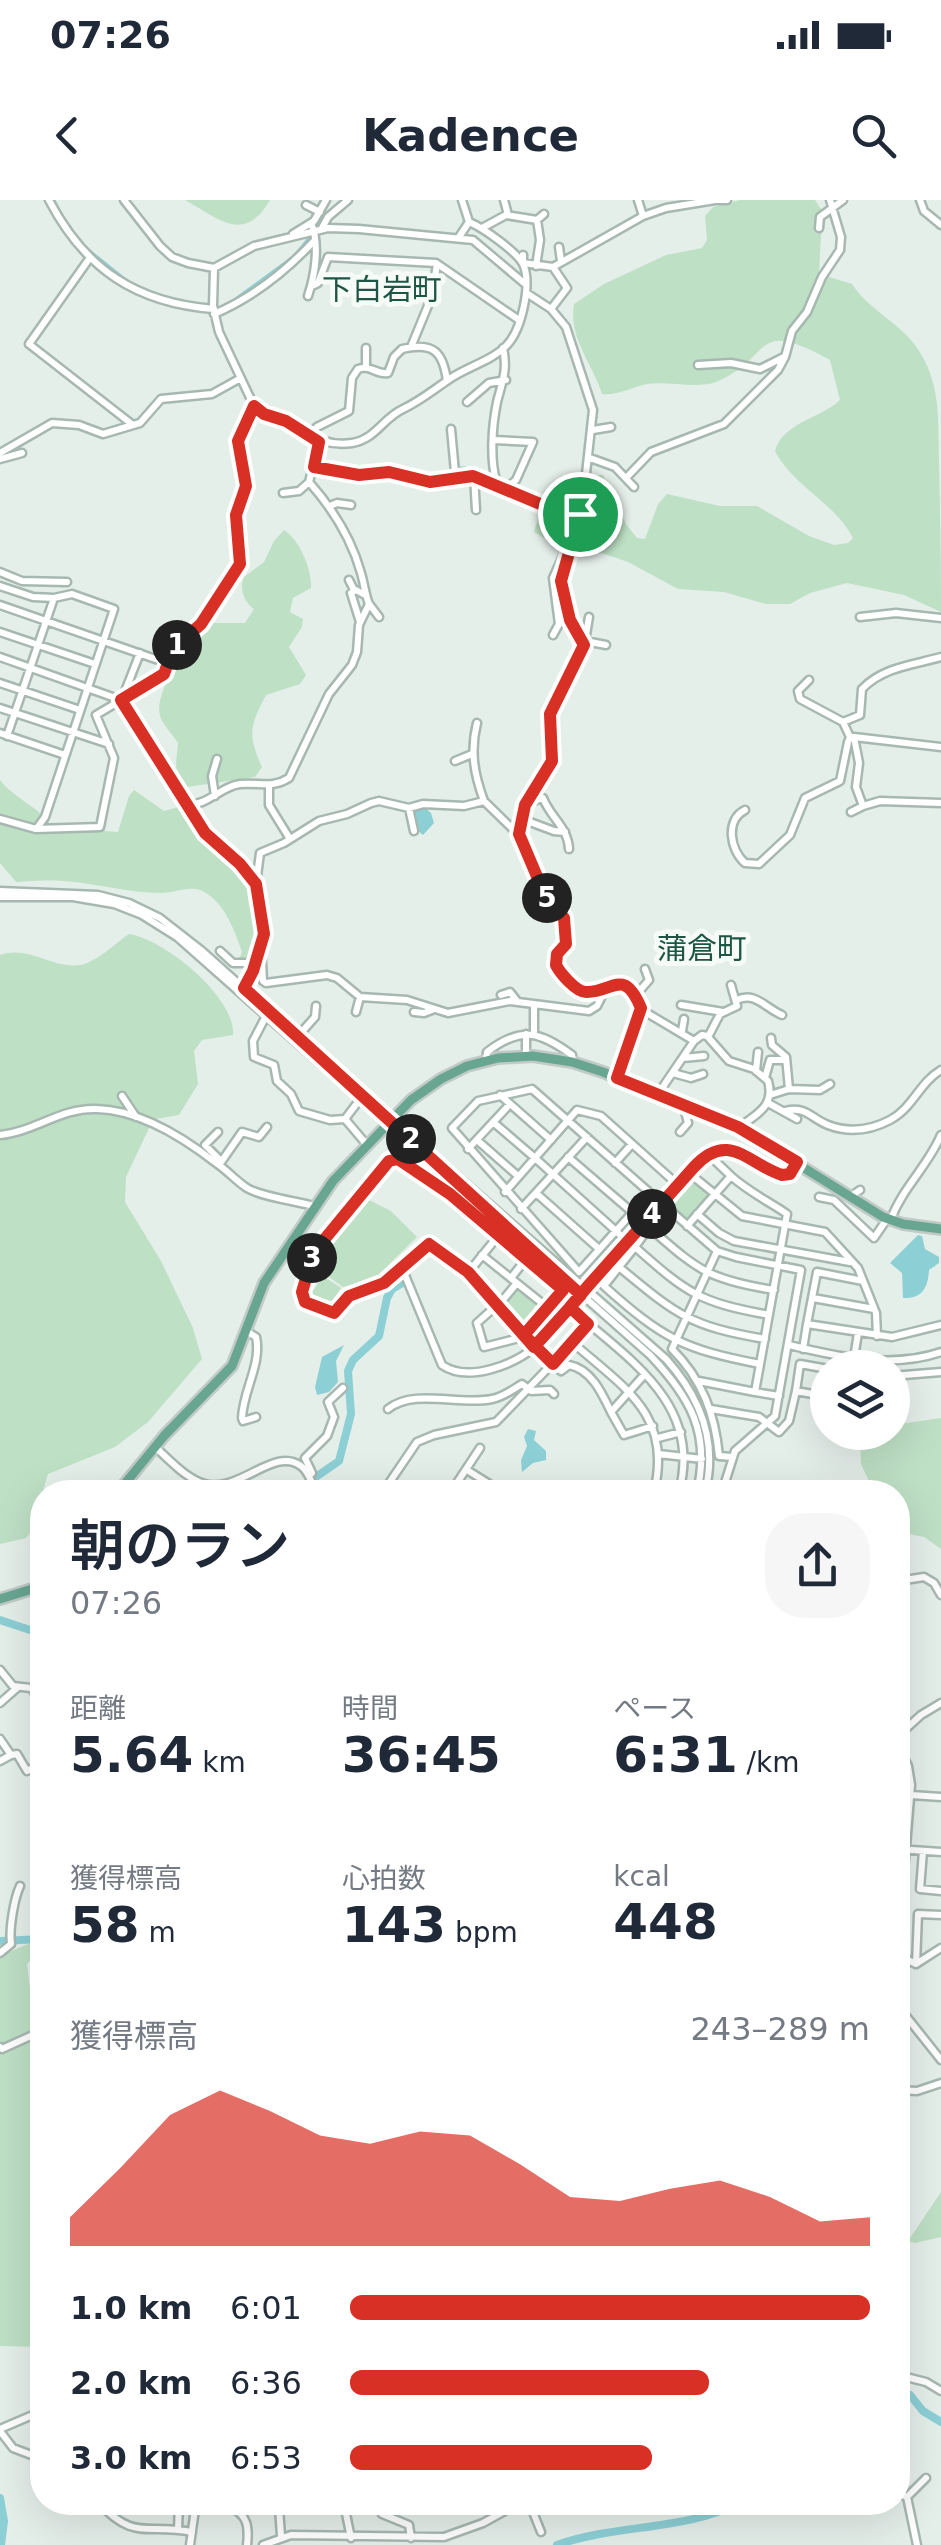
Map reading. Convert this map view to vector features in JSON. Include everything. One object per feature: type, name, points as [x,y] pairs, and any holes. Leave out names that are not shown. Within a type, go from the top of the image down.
[{"type":"main road","points":[[128,1480],[208,1388],[229,1370],[264,1283],[314,1206],[366,1145],[425,1089],[486,1060],[526,1056],[573,1062],[617,1078],[738,1127],[835,1186],[855,1193],[889,1219],[941,1229]]},
{"type":"main road","points":[[0,1599],[30,1590]]},
{"type":"street","points":[[48,200],[64,230],[90,259],[141,294],[214,311],[235,305],[294,262],[328,217],[348,200]]},
{"type":"street","points":[[124,200],[172,257],[214,268],[254,246],[316,231],[459,237],[479,244],[551,309],[566,327],[593,410],[580,514],[561,581],[570,620],[585,642],[606,645]]},
{"type":"street","points":[[308,296],[316,231],[326,200]]},
{"type":"street","points":[[459,237],[468,222],[462,200]]},
{"type":"street","points":[[504,200],[508,215]]},
{"type":"street","points":[[638,200],[643,216]]},
{"type":"street","points":[[468,222],[536,266],[553,267],[643,216],[701,200],[727,200]]},
{"type":"street","points":[[820,228],[820,218],[832,204],[843,200]]},
{"type":"street","points":[[920,200],[924,212],[941,225]]},
{"type":"street","points":[[627,477],[660,447],[724,424],[770,378],[785,357],[792,331],[807,312],[822,276],[840,250],[841,237],[832,204]]},
{"type":"street","points":[[306,205],[320,212]]},
{"type":"street","points":[[482,228],[508,215],[541,217],[536,266]]},
{"type":"street","points":[[559,247],[562,260]]},
{"type":"street","points":[[312,286],[318,283],[328,257],[438,264],[519,320]]},
{"type":"street","points":[[90,259],[29,344],[133,425]]},
{"type":"street","points":[[214,268],[214,311],[254,406],[319,442],[346,444],[365,439],[400,410],[418,403],[511,340],[527,290],[523,259]]},
{"type":"street","points":[[410,347],[432,296],[438,264]]},
{"type":"street","points":[[551,309],[567,288],[553,267]]},
{"type":"street","points":[[308,436],[349,411],[352,378],[358,369],[366,366],[388,373],[397,353],[410,347],[429,348],[440,354],[448,381]]},
{"type":"street","points":[[366,348],[366,366]]},
{"type":"street","points":[[496,483],[492,464],[498,399],[506,380],[503,348]]},
{"type":"street","points":[[698,365],[731,363],[760,370],[785,357]]},
{"type":"street","points":[[0,456],[52,423],[78,425],[102,434],[144,420],[161,398],[212,394],[239,378]]},
{"type":"street","points":[[467,402],[489,383],[506,380]]},
{"type":"street","points":[[498,399],[511,400]]},
{"type":"street","points":[[0,819],[36,829],[100,827],[114,764],[96,716],[164,674],[173,649],[201,624],[240,564],[236,515],[246,486],[238,441],[254,406]]},
{"type":"street","points":[[592,430],[611,427]]},
{"type":"street","points":[[451,429],[454,472],[470,472],[473,476],[476,510]]},
{"type":"street","points":[[494,440],[525,439],[534,444],[516,480],[507,488]]},
{"type":"street","points":[[283,494],[299,491],[308,482],[319,442]]},
{"type":"street","points":[[0,456],[22,453]]},
{"type":"street","points":[[590,458],[607,463],[634,487]]},
{"type":"street","points":[[314,467],[359,475],[389,472],[430,482],[473,476],[545,506],[580,514]]},
{"type":"street","points":[[189,806],[236,784],[269,786],[293,774],[329,694],[352,665],[367,600],[354,552],[330,506],[308,482]]},
{"type":"street","points":[[330,506],[351,505]]},
{"type":"street","points":[[553,635],[559,624],[553,578],[578,524]]},
{"type":"street","points":[[345,556],[354,552]]},
{"type":"street","points":[[0,572],[30,582],[67,582]]},
{"type":"street","points":[[350,580],[354,590],[379,617]]},
{"type":"street","points":[[0,586],[33,597],[72,594],[113,607],[45,817],[36,829]]},
{"type":"street","points":[[354,590],[351,596],[360,623]]},
{"type":"street","points":[[54,598],[16,714],[4,734],[64,755]]},
{"type":"street","points":[[0,605],[167,662]]},
{"type":"street","points":[[860,617],[896,614],[941,618]]},
{"type":"street","points":[[520,830],[526,804],[552,761],[550,714],[585,642],[589,616]]},
{"type":"street","points":[[0,632],[96,664]]},
{"type":"street","points":[[116,659],[121,646]]},
{"type":"street","points":[[121,700],[140,653]]},
{"type":"street","points":[[843,722],[860,715],[862,689],[870,681],[902,665],[941,657]]},
{"type":"street","points":[[0,658],[121,700],[205,833],[256,884]]},
{"type":"street","points":[[809,680],[798,691],[800,699],[843,722],[852,737],[859,763],[856,787],[863,806]]},
{"type":"street","points":[[0,683],[80,710]]},
{"type":"street","points":[[0,708],[109,744]]},
{"type":"street","points":[[477,723],[472,754],[475,779],[484,802],[520,830],[544,893],[564,918],[566,944],[557,954],[557,969],[581,992],[620,984],[636,996],[641,1008],[694,1041]]},
{"type":"street","points":[[852,737],[941,748]]},
{"type":"street","points":[[745,810],[735,815],[732,822],[736,854],[745,863],[758,864],[790,834],[805,798],[840,781],[852,737]]},
{"type":"street","points":[[455,761],[472,754]]},
{"type":"street","points":[[215,796],[212,767],[217,759]]},
{"type":"street","points":[[269,786],[269,805],[290,840]]},
{"type":"street","points":[[526,804],[542,797],[548,812],[565,832],[569,849]]},
{"type":"street","points":[[851,812],[880,800],[941,803]]},
{"type":"street","points":[[242,990],[256,964],[264,929],[256,884],[260,853],[319,821],[370,803],[379,801],[408,808],[484,802]]},
{"type":"street","points":[[408,808],[414,830]]},
{"type":"street","points":[[520,830],[530,822],[565,832]]},
{"type":"street","points":[[0,894],[73,897],[128,909],[178,937],[298,1036],[583,1292],[677,1382],[694,1414],[702,1458],[698,1480]]},
{"type":"street","points":[[261,944],[262,981],[270,984],[327,975],[338,978],[360,997],[394,998],[456,1014],[518,1002],[589,1011],[597,1006],[607,985]]},
{"type":"street","points":[[220,950],[233,964],[256,964]]},
{"type":"street","points":[[557,969],[570,971]]},
{"type":"street","points":[[636,996],[649,980],[645,969]]},
{"type":"street","points":[[708,1038],[718,1016],[737,1007],[732,985]]},
{"type":"street","points":[[242,990],[378,1110]]},
{"type":"street","points":[[384,990],[394,998]]},
{"type":"street","points":[[501,994],[510,992],[518,1002]]},
{"type":"street","points":[[356,1012],[360,997]]},
{"type":"street","points":[[736,1000],[756,998],[765,1008],[782,1015]]},
{"type":"street","points":[[435,1000],[436,1011]]},
{"type":"street","points":[[526,1056],[534,1004]]},
{"type":"street","points":[[681,1004],[724,1012]]},
{"type":"street","points":[[298,1036],[315,1017],[316,1006]]},
{"type":"street","points":[[617,1078],[641,1008]]},
{"type":"street","points":[[414,1012],[436,1011]]},
{"type":"street","points":[[656,1012],[667,1024]]},
{"type":"street","points":[[267,1016],[253,1041],[252,1055],[274,1064],[277,1081],[300,1112],[330,1120],[346,1119]]},
{"type":"street","points":[[682,1031],[684,1020]]},
{"type":"street","points":[[486,1060],[487,1052],[504,1040],[530,1034],[567,1051],[573,1062]]},
{"type":"street","points":[[630,1038],[644,1035]]},
{"type":"street","points":[[658,1094],[702,1035],[729,1061],[765,1078],[770,1085],[769,1099]]},
{"type":"street","points":[[770,1038],[786,1061],[789,1089]]},
{"type":"street","points":[[756,1071],[758,1052]]},
{"type":"street","points":[[682,1058],[704,1056]]},
{"type":"street","points":[[765,1078],[770,1060],[786,1061]]},
{"type":"street","points":[[785,1112],[805,1110],[832,1127],[870,1129],[910,1107],[928,1079],[941,1070]]},
{"type":"street","points":[[673,1074],[690,1078],[703,1074]]},
{"type":"street","points":[[738,1127],[769,1099],[789,1089],[820,1090],[830,1084]]},
{"type":"street","points":[[650,1193],[579,1272],[452,1128],[478,1101],[532,1089],[718,1251],[802,1270],[774,1416],[741,1442],[725,1480]]},
{"type":"street","points":[[500,1095],[551,1140]]},
{"type":"street","points":[[122,1096],[136,1118]]},
{"type":"street","points":[[346,1119],[361,1098]]},
{"type":"street","points":[[769,1099],[797,1119]]},
{"type":"street","points":[[468,1149],[510,1104]]},
{"type":"street","points":[[680,1132],[688,1123],[682,1104]]},
{"type":"street","points":[[0,1135],[20,1133],[77,1110],[98,1108],[136,1118],[220,1163]]},
{"type":"street","points":[[505,1192],[577,1110],[602,1116],[678,1185]]},
{"type":"street","points":[[292,1119],[300,1112]]},
{"type":"street","points":[[346,1119],[366,1145]]},
{"type":"street","points":[[493,1122],[678,1286],[717,1305],[770,1315]]},
{"type":"street","points":[[220,1163],[242,1132],[259,1138],[267,1127]]},
{"type":"street","points":[[218,1132],[206,1145],[246,1188],[314,1206]]},
{"type":"street","points":[[819,1198],[834,1200],[874,1238],[932,1155],[941,1135]]},
{"type":"street","points":[[521,1209],[586,1137]]},
{"type":"street","points":[[477,1140],[518,1176]]},
{"type":"street","points":[[615,1163],[632,1144]]},
{"type":"street","points":[[402,1268],[434,1349],[446,1368],[457,1372],[488,1370],[534,1347],[631,1244],[661,1203],[708,1154],[738,1151],[782,1175],[790,1174],[797,1162]]},
{"type":"street","points":[[708,1154],[755,1197],[788,1214],[756,1392]]},
{"type":"street","points":[[568,1156],[632,1212]]},
{"type":"street","points":[[526,1259],[497,1307],[478,1323],[484,1347],[524,1335],[563,1290],[450,1194],[403,1161],[392,1159],[314,1252],[303,1297],[309,1305],[334,1313],[349,1296],[374,1289],[429,1244],[468,1272],[497,1307],[524,1335],[534,1347],[553,1364],[562,1371],[569,1366],[578,1367],[596,1384],[624,1436],[653,1426]]},
{"type":"street","points":[[689,1172],[742,1216],[825,1232],[863,1281],[878,1322],[876,1336]]},
{"type":"street","points":[[687,1226],[731,1176]]},
{"type":"street","points":[[829,1199],[835,1186]]},
{"type":"street","points":[[536,1193],[600,1249]]},
{"type":"street","points":[[697,1214],[728,1238],[852,1262]]},
{"type":"street","points":[[647,1225],[706,1274],[733,1284],[774,1290]]},
{"type":"street","points":[[468,1272],[498,1236]]},
{"type":"street","points":[[631,1244],[604,1286],[652,1328],[675,1342],[712,1355],[760,1364]]},
{"type":"street","points":[[718,1251],[672,1350],[699,1382],[710,1409],[719,1456],[732,1457]]},
{"type":"street","points":[[482,1255],[548,1308]]},
{"type":"street","points":[[619,1266],[662,1304],[686,1319],[765,1340]]},
{"type":"street","points":[[710,1409],[759,1417],[779,1432],[786,1426],[796,1391],[817,1272],[863,1281]]},
{"type":"street","points":[[583,1292],[666,1359],[694,1394],[710,1448],[706,1480]]},
{"type":"street","points":[[812,1298],[874,1309]]},
{"type":"street","points":[[570,1307],[645,1374],[668,1401],[681,1432],[684,1456],[681,1480]]},
{"type":"street","points":[[392,1480],[418,1442],[496,1422],[588,1324]]},
{"type":"street","points":[[808,1324],[876,1336],[906,1336],[941,1325]]},
{"type":"street","points":[[246,1331],[256,1336],[258,1342],[242,1418],[243,1422],[256,1418]]},
{"type":"street","points":[[855,1350],[858,1333]]},
{"type":"street","points":[[572,1342],[643,1407],[658,1438],[656,1480]]},
{"type":"street","points":[[789,1346],[810,1350]]},
{"type":"street","points":[[910,1359],[941,1352]]},
{"type":"street","points":[[802,1364],[810,1366]]},
{"type":"street","points":[[910,1375],[941,1372]]},
{"type":"street","points":[[612,1412],[645,1374]]},
{"type":"street","points":[[699,1382],[779,1396]]},
{"type":"street","points":[[388,1409],[406,1400],[493,1399],[522,1384],[530,1390],[550,1390],[554,1394]]},
{"type":"street","points":[[312,1480],[306,1458],[327,1436],[334,1420],[328,1402],[343,1388]]},
{"type":"street","points":[[796,1391],[810,1393]]},
{"type":"street","points":[[658,1438],[681,1432]]},
{"type":"street","points":[[155,1447],[198,1480]]},
{"type":"street","points":[[460,1480],[480,1448]]},
{"type":"street","points":[[659,1454],[702,1458]]},
{"type":"street","points":[[239,1480],[281,1460],[298,1464],[308,1480]]},
{"type":"street","points":[[466,1470],[482,1480]]},
{"type":"street","points":[[910,1579],[924,1577],[941,1595]]},
{"type":"street","points":[[0,1670],[17,1688]]},
{"type":"street","points":[[0,1703],[17,1688],[30,1688]]},
{"type":"street","points":[[910,1726],[941,1703]]},
{"type":"street","points":[[0,1738],[10,1754]]},
{"type":"street","points":[[0,1762],[10,1754],[18,1754],[27,1770],[30,1769]]},
{"type":"street","points":[[910,1785],[910,1806]]},
{"type":"street","points":[[911,1795],[941,1797]]},
{"type":"street","points":[[910,1850],[941,1852]]},
{"type":"street","points":[[923,1851],[920,1889],[941,1891]]},
{"type":"street","points":[[0,1953],[11,1944],[9,1927],[16,1913],[20,1886]]},
{"type":"street","points":[[916,1964],[918,1914],[941,1916]]},
{"type":"street","points":[[916,1964],[941,1948]]},
{"type":"street","points":[[910,1961],[916,1964]]},
{"type":"street","points":[[910,2021],[941,2060]]},
{"type":"street","points":[[0,2047],[30,2036]]},
{"type":"street","points":[[910,2091],[941,2084]]},
{"type":"street","points":[[910,2377],[941,2392]]},
{"type":"street","points":[[30,2416],[0,2430],[13,2448],[30,2454]]},
{"type":"street","points":[[917,2545],[912,2494],[926,2478]]},
{"type":"street","points":[[109,2515],[137,2531],[192,2532]]},
{"type":"street","points":[[178,2530],[179,2515]]},
{"type":"street","points":[[190,2545],[194,2515]]},
{"type":"street","points":[[243,2515],[248,2523],[247,2545]]},
{"type":"street","points":[[280,2515],[282,2536]]},
{"type":"street","points":[[346,2515],[350,2538]]},
{"type":"street","points":[[384,2515],[409,2526],[411,2538]]},
{"type":"street","points":[[263,2545],[282,2536],[336,2541],[444,2537],[497,2515]]},
{"type":"street","points":[[534,2515],[541,2532]]},
{"type":"green space","points":[[185,200],[270,200],[260,214],[240,225],[220,220]]},
{"type":"green space","points":[[740,200],[815,200],[826,217],[819,274],[852,284],[868,303],[906,334],[921,354],[935,392],[938,418],[941,612],[904,595],[847,583],[810,593],[790,604],[766,604],[724,592],[678,589],[628,562],[534,532],[543,511],[560,493],[581,480],[603,475],[626,524],[637,538],[645,539],[658,504],[667,494],[720,506],[757,506],[809,536],[834,545],[853,538],[775,451],[786,433],[840,400],[830,360],[805,347],[774,341],[716,382],[647,384],[602,394],[578,340],[574,304],[604,284],[666,255],[702,248],[707,240],[705,216],[713,207]]},
{"type":"green space","points":[[284,530],[300,548],[311,581],[311,588],[293,598],[290,612],[303,619],[289,647],[306,675],[300,684],[266,695],[252,730],[262,767],[255,777],[187,787],[177,773],[178,743],[160,716],[162,692],[185,653],[210,623],[245,623],[254,609],[243,595],[244,577],[264,562]]},
{"type":"green space","points":[[0,780],[53,827],[118,832],[134,790],[164,811],[182,806],[248,888],[258,920],[251,960],[238,962],[242,952],[227,916],[216,901],[200,890],[149,893],[62,881],[16,882],[0,863]]},
{"type":"green space","points":[[129,934],[144,938],[195,972],[223,1004],[231,1020],[233,1035],[202,1040],[194,1051],[198,1084],[179,1115],[156,1119],[150,1126],[126,1177],[125,1202],[161,1261],[193,1328],[202,1359],[148,1422],[115,1447],[48,1474],[46,1480],[30,1480],[30,1533],[26,1538],[0,1544],[0,955],[21,953],[69,965],[99,957]]},
{"type":"green space","points":[[689,1176],[711,1195],[687,1222],[665,1203]]},
{"type":"green space","points":[[369,1200],[391,1211],[417,1237],[372,1281],[343,1287],[318,1269],[327,1250]]},
{"type":"green space","points":[[323,1276],[341,1288],[328,1307],[310,1295]]},
{"type":"green space","points":[[516,1286],[536,1303],[531,1317],[534,1321],[524,1331],[500,1306]]},
{"type":"green space","points":[[941,1418],[941,1549],[924,1537],[910,1534],[910,1480],[868,1480],[861,1464],[861,1450],[910,1450],[910,1423]]},
{"type":"green space","points":[[30,1943],[30,2347],[0,2346],[0,1956]]},
{"type":"green space","points":[[941,2192],[941,2237],[915,2243],[910,2238]]},
{"type":"water","points":[[423,806],[434,823],[423,835],[416,827],[413,809]]},
{"type":"water","points":[[918,1235],[922,1236],[925,1249],[939,1257],[939,1263],[929,1270],[923,1291],[915,1297],[903,1298],[902,1273],[890,1263]]},
{"type":"water","points":[[344,1345],[336,1361],[338,1382],[329,1392],[317,1395],[315,1387],[322,1357]]},
{"type":"water","points":[[528,1429],[536,1431],[534,1440],[546,1451],[546,1460],[533,1463],[522,1472],[521,1460],[527,1446],[524,1437]]},
{"type":"waterway","points":[[54,200],[65,222]]},
{"type":"waterway","points":[[231,302],[294,256],[312,234]]},
{"type":"waterway","points":[[85,247],[130,283]]},
{"type":"waterway","points":[[311,1480],[339,1461],[351,1414],[348,1371],[353,1360],[379,1336],[392,1289],[406,1281]]},
{"type":"waterway","points":[[0,1620],[30,1630]]},
{"type":"waterway","points":[[0,1941],[30,1940]]},
{"type":"waterway","points":[[910,2395],[923,2411],[941,2422]]},
{"type":"waterway","points":[[0,2498],[4,2521],[1,2545]]},
{"type":"waterway","points":[[557,2545],[707,2515]]},
{"type":"district","name":"下白岩町","points":[[382,290]]},
{"type":"district","name":"蒲倉町","points":[[702,949]]},
{"type":"route","points":[[580,514],[545,506],[496,483],[468,475],[430,482],[398,473],[359,475],[314,467],[319,442],[254,406],[238,441],[246,486],[236,515],[240,564],[201,624],[173,649],[164,674],[121,700],[205,833],[256,884],[264,934],[244,988],[581,1295],[570,1307],[534,1347],[468,1272],[429,1244],[384,1283],[349,1296],[334,1313],[305,1302],[302,1292],[314,1252],[338,1228],[389,1161],[398,1159],[450,1194],[563,1290],[524,1335],[534,1347],[553,1364],[588,1324],[570,1307],[581,1295],[588,1286],[702,1158],[715,1152],[738,1151],[782,1175],[790,1174],[797,1162],[738,1127],[617,1078],[641,1008],[636,996],[614,983],[581,992],[558,972],[557,954],[566,944],[564,918],[544,893],[519,834],[525,805],[552,761],[550,714],[585,642],[570,620],[561,581],[580,514]]}]
